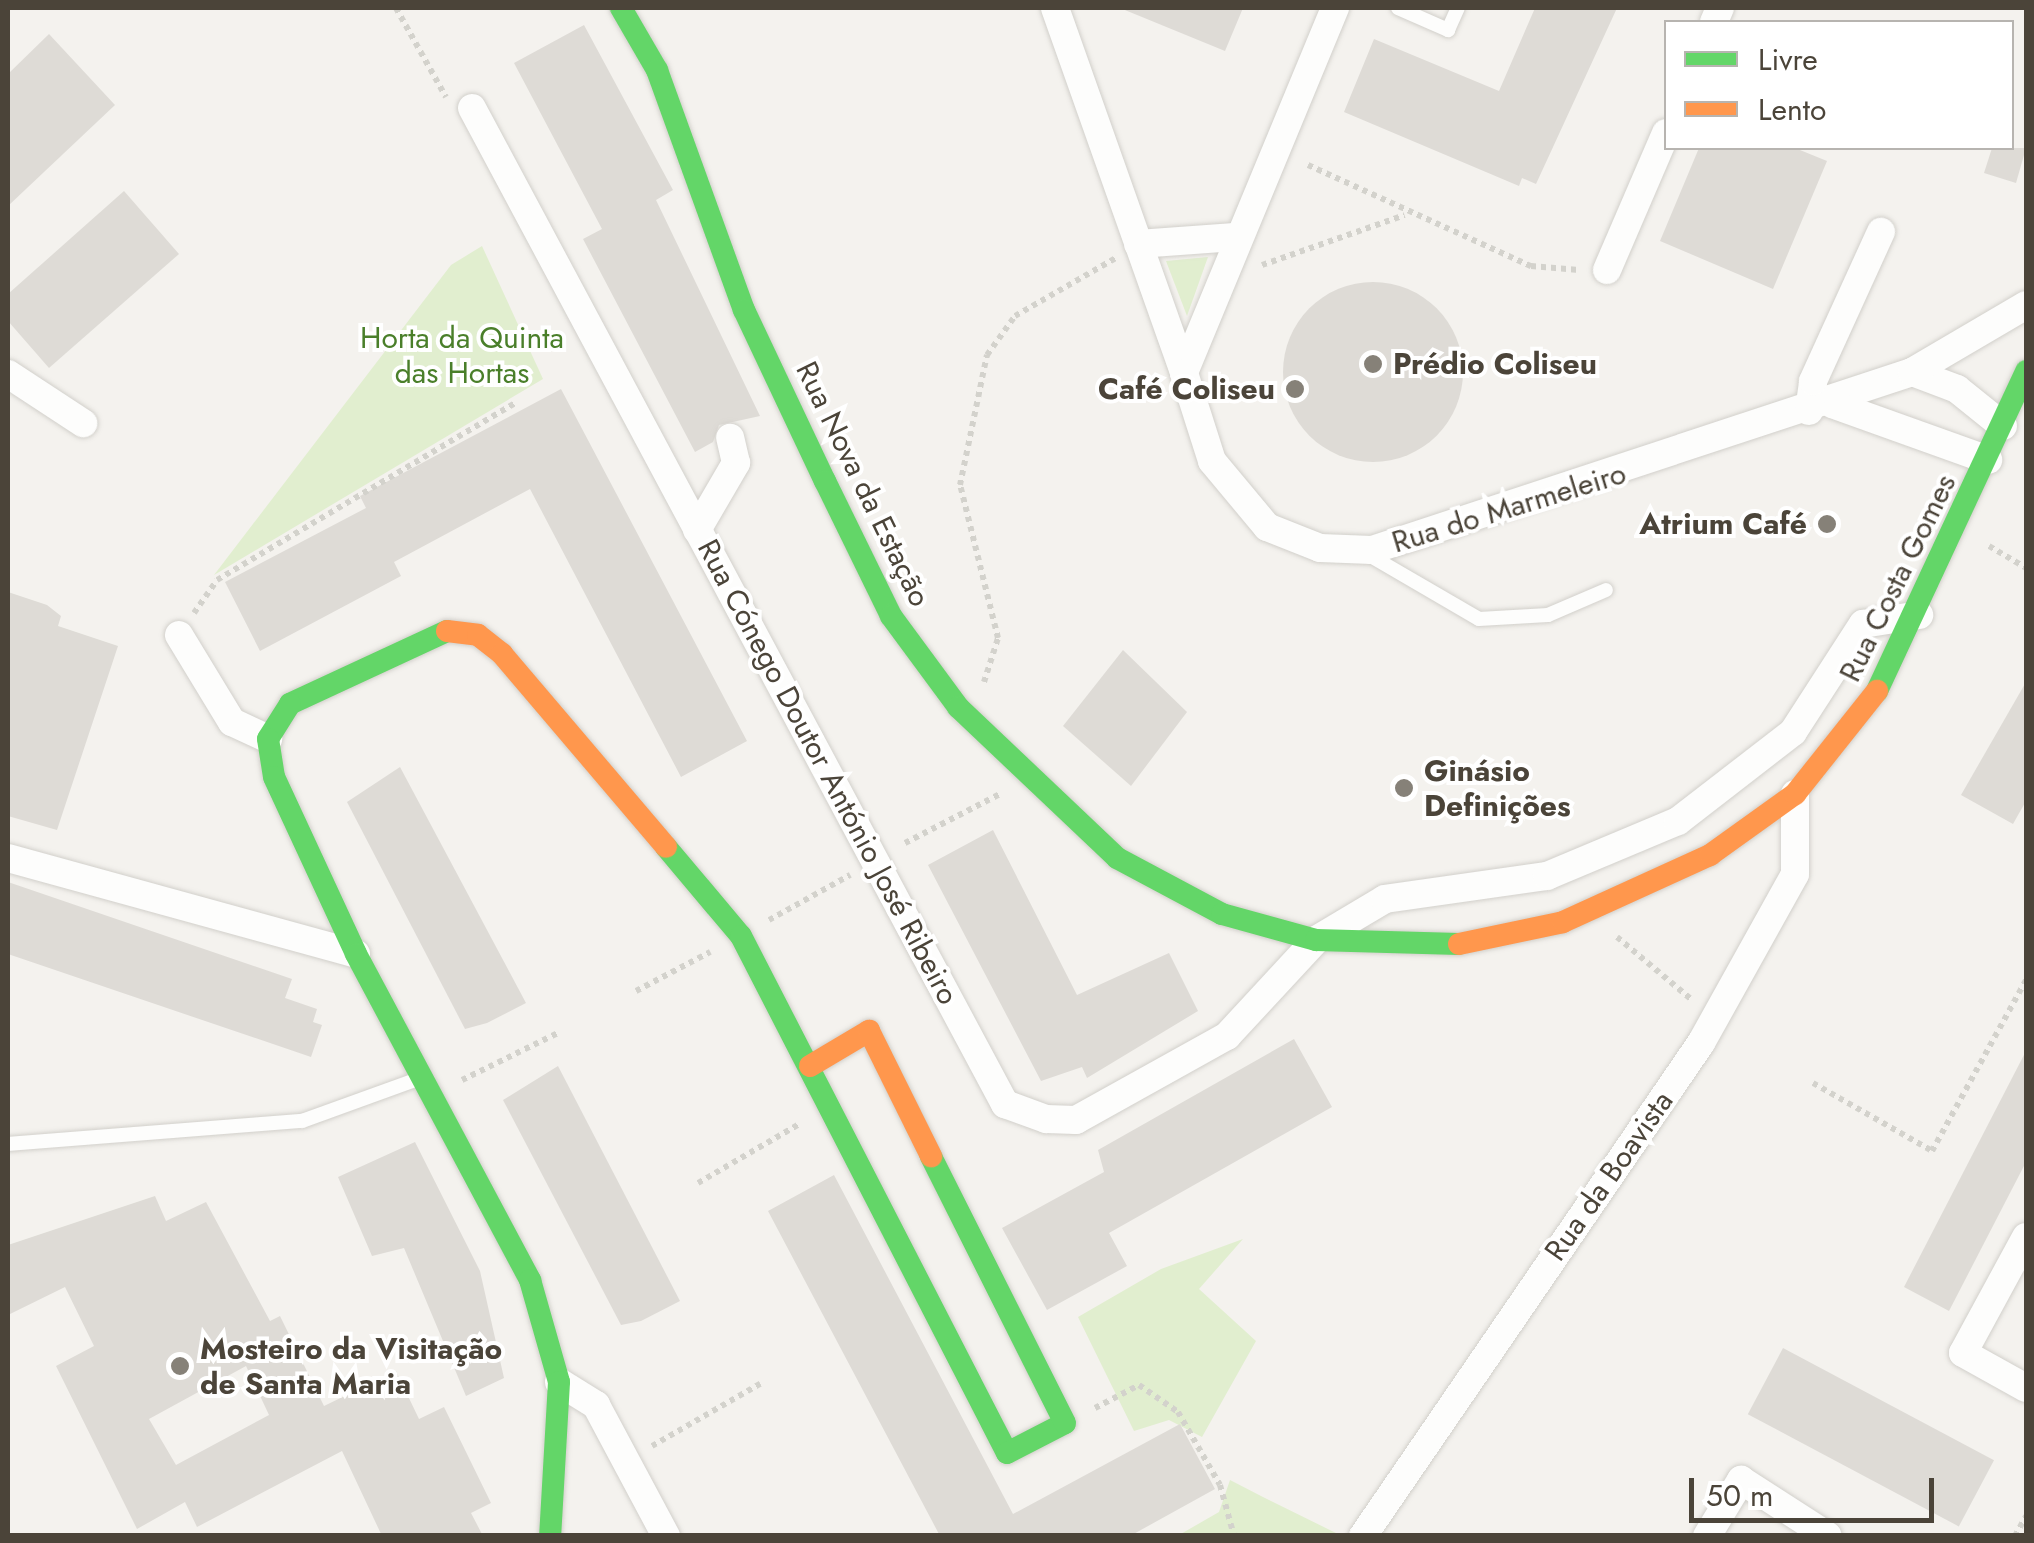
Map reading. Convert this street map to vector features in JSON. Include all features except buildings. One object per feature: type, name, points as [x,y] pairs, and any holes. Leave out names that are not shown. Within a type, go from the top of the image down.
[{"type":"street","name":"Rua Nova da Estação","points":[[620,8],[657,70],[744,310],[891,616],[958,708],[1117,858],[1222,914],[1316,940],[1467,944],[1563,922],[1710,855],[1795,794]]},
{"type":"street","points":[[1055,8],[1184,372]]},
{"type":"street","points":[[1184,372],[1235,238],[1335,8]]},
{"type":"street","name":"Rua Cónego Doutor António José Ribeiro","points":[[472,108],[1005,1104],[1076,1120],[1227,1036],[1316,940],[1385,899],[1547,876],[1678,821],[1792,732],[1863,624],[1919,615]]},
{"type":"street","points":[[1608,270],[1664,137]]},
{"type":"street","points":[[1881,232],[1814,381],[1821,407],[1988,460]]},
{"type":"street","points":[[1138,244],[1235,238]]},
{"type":"street","name":"Rua do Marmeleiro","points":[[1184,372],[1212,460],[1268,527],[1355,549],[1444,532],[1821,407],[1912,372],[2026,305]]},
{"type":"street","name":"Rua Costa Gomes","points":[[1795,794],[1874,700],[1919,615],[2021,394],[2026,371]]},
{"type":"street","points":[[1912,372],[1957,390],[2003,426]]},
{"type":"street","points":[[8,374],[84,422]]},
{"type":"street","points":[[697,530],[736,463],[730,438]]},
{"type":"street","points":[[550,1536],[560,1382],[530,1280],[426,1075],[356,954],[274,777],[268,738],[290,704],[438,630],[478,636],[741,936],[1007,1453],[1065,1422],[868,1031],[810,1066]]},
{"type":"street","points":[[179,635],[232,722],[268,738]]},
{"type":"street","name":"Rua da Boavista","points":[[1363,1536],[1701,1043],[1794,874],[1795,794]]},
{"type":"street","points":[[8,858],[356,954]]},
{"type":"street","points":[[2026,1238],[1963,1353],[2026,1388]]},
{"type":"street","points":[[560,1382],[596,1404],[666,1536]]},
{"type":"street","points":[[1707,1536],[1742,1480],[1828,1536]]},
{"type":"lane","points":[[1398,8],[1448,30],[1458,8]]},
{"type":"lane","points":[[1355,549],[1479,619],[1548,615],[1606,590]]},
{"type":"lane","points":[[8,1144],[302,1121],[426,1075]]},
{"type":"path","points":[[396,8],[440,94]]},
{"type":"path","points":[[1308,165],[1405,214],[1531,266],[1608,270]]},
{"type":"path","points":[[1262,265],[1405,214]]},
{"type":"path","points":[[981,688],[998,638],[960,484],[988,355],[1015,316],[1138,244]]},
{"type":"path","points":[[179,635],[217,580],[517,402]]},
{"type":"path","points":[[1988,546],[2026,568]]},
{"type":"path","points":[[906,843],[1013,788]]},
{"type":"path","points":[[1609,930],[1692,1000]]},
{"type":"path","points":[[1813,1083],[1932,1151],[2026,980]]},
{"type":"path","points":[[457,1083],[560,1032]]},
{"type":"path","points":[[698,1183],[830,1106]]},
{"type":"path","points":[[650,1442],[760,1384]]},
{"type":"path","points":[[1065,1422],[1139,1385],[1178,1412],[1220,1486],[1234,1536]]},
{"type":"path","points":[[2015,1536],[2026,1516]]},
{"type":"green space","name":"Horta da Quinta das Hortas","points":[[482,246],[543,379],[214,575],[451,265]]},
{"type":"green space","points":[[1208,257],[1187,316],[1166,261]]},
{"type":"green space","points":[[1243,1239],[1199,1289],[1256,1341],[1202,1437],[1169,1420],[1134,1431],[1078,1317],[1161,1269]]},
{"type":"green space","points":[[1230,1480],[1340,1535],[1179,1535],[1219,1512]]},
{"type":"traffic: fast","points":[[621,8],[657,70],[744,310],[825,481],[891,616],[958,707],[1117,858],[1222,914],[1316,940],[1459,944]]},
{"type":"traffic: fast","points":[[1877,691],[2026,371]]},
{"type":"traffic: fast","points":[[447,631],[290,704],[268,739],[274,777],[356,954],[530,1280],[559,1382],[550,1536]]},
{"type":"traffic: fast","points":[[666,847],[741,936],[1007,1453],[1065,1423],[931,1156]]},
{"type":"traffic: slow","points":[[447,631],[478,635],[502,654],[666,847]]},
{"type":"traffic: slow","points":[[1459,944],[1563,922],[1710,855],[1795,794],[1877,691]]},
{"type":"traffic: slow","points":[[810,1066],[869,1031],[931,1156]]},
{"type":"place","name":"Prédio Coliseu","points":[[1373,364]]},
{"type":"place","name":"Café Coliseu","points":[[1295,389]]},
{"type":"place","name":"Atrium Café","points":[[1827,524]]},
{"type":"place","name":"Ginásio Definições","points":[[1404,788]]},
{"type":"place","name":"Mosteiro da Visitação de Santa Maria","points":[[180,1366]]}]
